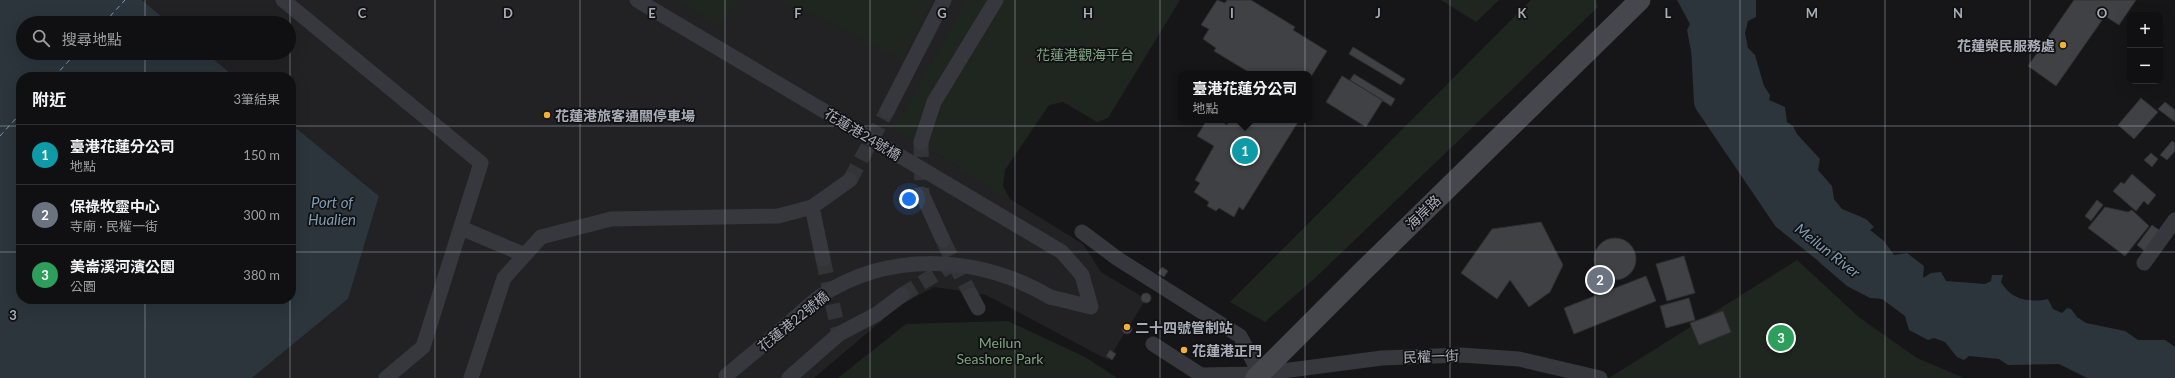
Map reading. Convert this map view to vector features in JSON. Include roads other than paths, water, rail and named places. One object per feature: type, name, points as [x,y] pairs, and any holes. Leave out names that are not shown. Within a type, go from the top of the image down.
[{"type":"main road","name":"海岸路","points":[[1263,377],[1363,271],[1640,0]]},
{"type":"street","points":[[283,0],[482,163],[423,347],[386,378]]},
{"type":"street","name":"花蓮港24號橋","points":[[637,0],[1062,252],[1082,275],[1096,311]]},
{"type":"street","points":[[887,111],[944,0]]},
{"type":"street","points":[[921,142],[934,102],[996,0]]},
{"type":"street","points":[[471,378],[504,278],[541,237],[612,219],[778,216],[812,207],[850,180]]},
{"type":"street","points":[[922,194],[943,240]]},
{"type":"street","points":[[812,207],[823,259]]},
{"type":"street","points":[[2144,263],[2175,220]]},
{"type":"street","points":[[461,228],[525,255]]},
{"type":"street","points":[[1082,232],[1118,259],[1240,336],[1263,377]]},
{"type":"street","name":"花蓮港22號橋","points":[[725,377],[818,298],[847,282],[887,268],[929,263],[972,266],[1012,277],[1050,297],[1096,311]]},
{"type":"street","points":[[789,378],[839,334],[877,314],[902,296]]},
{"type":"street","name":"民權一街","points":[[1153,344],[1201,375],[1263,377],[1382,358],[1461,355],[1519,359],[1600,378]]},
{"type":"water","name":"Port of Hualien","points":[[0,0],[142,0],[161,16],[16,16],[16,60],[214,60],[229,72],[16,72],[16,304],[296,304],[296,128],[379,196],[348,299],[252,378],[0,378]]},
{"type":"water","points":[[1677,0],[1756,0],[1756,17],[1748,21],[1745,33],[1748,48],[1755,55],[1764,86],[1770,95],[1769,100],[1785,107],[1787,122],[1793,126],[1797,134],[1820,159],[1818,170],[1832,186],[1834,199],[1842,209],[1866,219],[1874,227],[1870,230],[1884,241],[1894,255],[1907,253],[1924,266],[1923,278],[1931,273],[1941,272],[1946,281],[1985,284],[1991,281],[1992,275],[2003,275],[2001,282],[2005,288],[2010,293],[2022,299],[2034,301],[2048,299],[2053,309],[2062,313],[2067,308],[2071,309],[2077,317],[2086,323],[2125,331],[2138,340],[2165,340],[2175,347],[2175,378],[2087,378],[2059,364],[2008,365],[1999,359],[1969,356],[1964,360],[1957,357],[1945,342],[1934,338],[1928,340],[1909,330],[1905,316],[1882,299],[1870,298],[1847,286],[1819,262],[1813,251],[1801,243],[1804,236],[1749,158],[1729,139],[1700,73],[1694,67],[1687,30],[1690,24]]},
{"type":"waterway","name":"Meilun River","points":[[1698,0],[1703,9],[1708,102],[1786,217],[1827,250]]},
{"type":"tunnel","points":[[850,180],[887,111]]},
{"type":"tunnel","points":[[921,142],[922,194]]},
{"type":"tunnel","points":[[902,295],[954,263],[943,240]]},
{"type":"tunnel","points":[[823,259],[839,334]]},
{"type":"tunnel","points":[[954,263],[971,295]]},
{"type":"place","name":"花蓮榮民服務處","points":[[2063,45]]},
{"type":"place","name":"花蓮港旅客通關停車場","points":[[547,115]]},
{"type":"place","name":"臺港花蓮分公司","points":[[1245,151]]},
{"type":"place","name":"保祿牧靈中心","points":[[1600,280]]},
{"type":"place","name":"二十四號管制站","points":[[1127,327]]},
{"type":"place","name":"美崙溪河濱公園","points":[[1781,338]]},
{"type":"place","name":"花蓮港正門","points":[[1184,350]]},
{"type":"park label","name":"花蓮港觀海平台","points":[[1085,54]]},
{"type":"park label","name":"Meilun Seashore Park","points":[[1000,350]]}]
